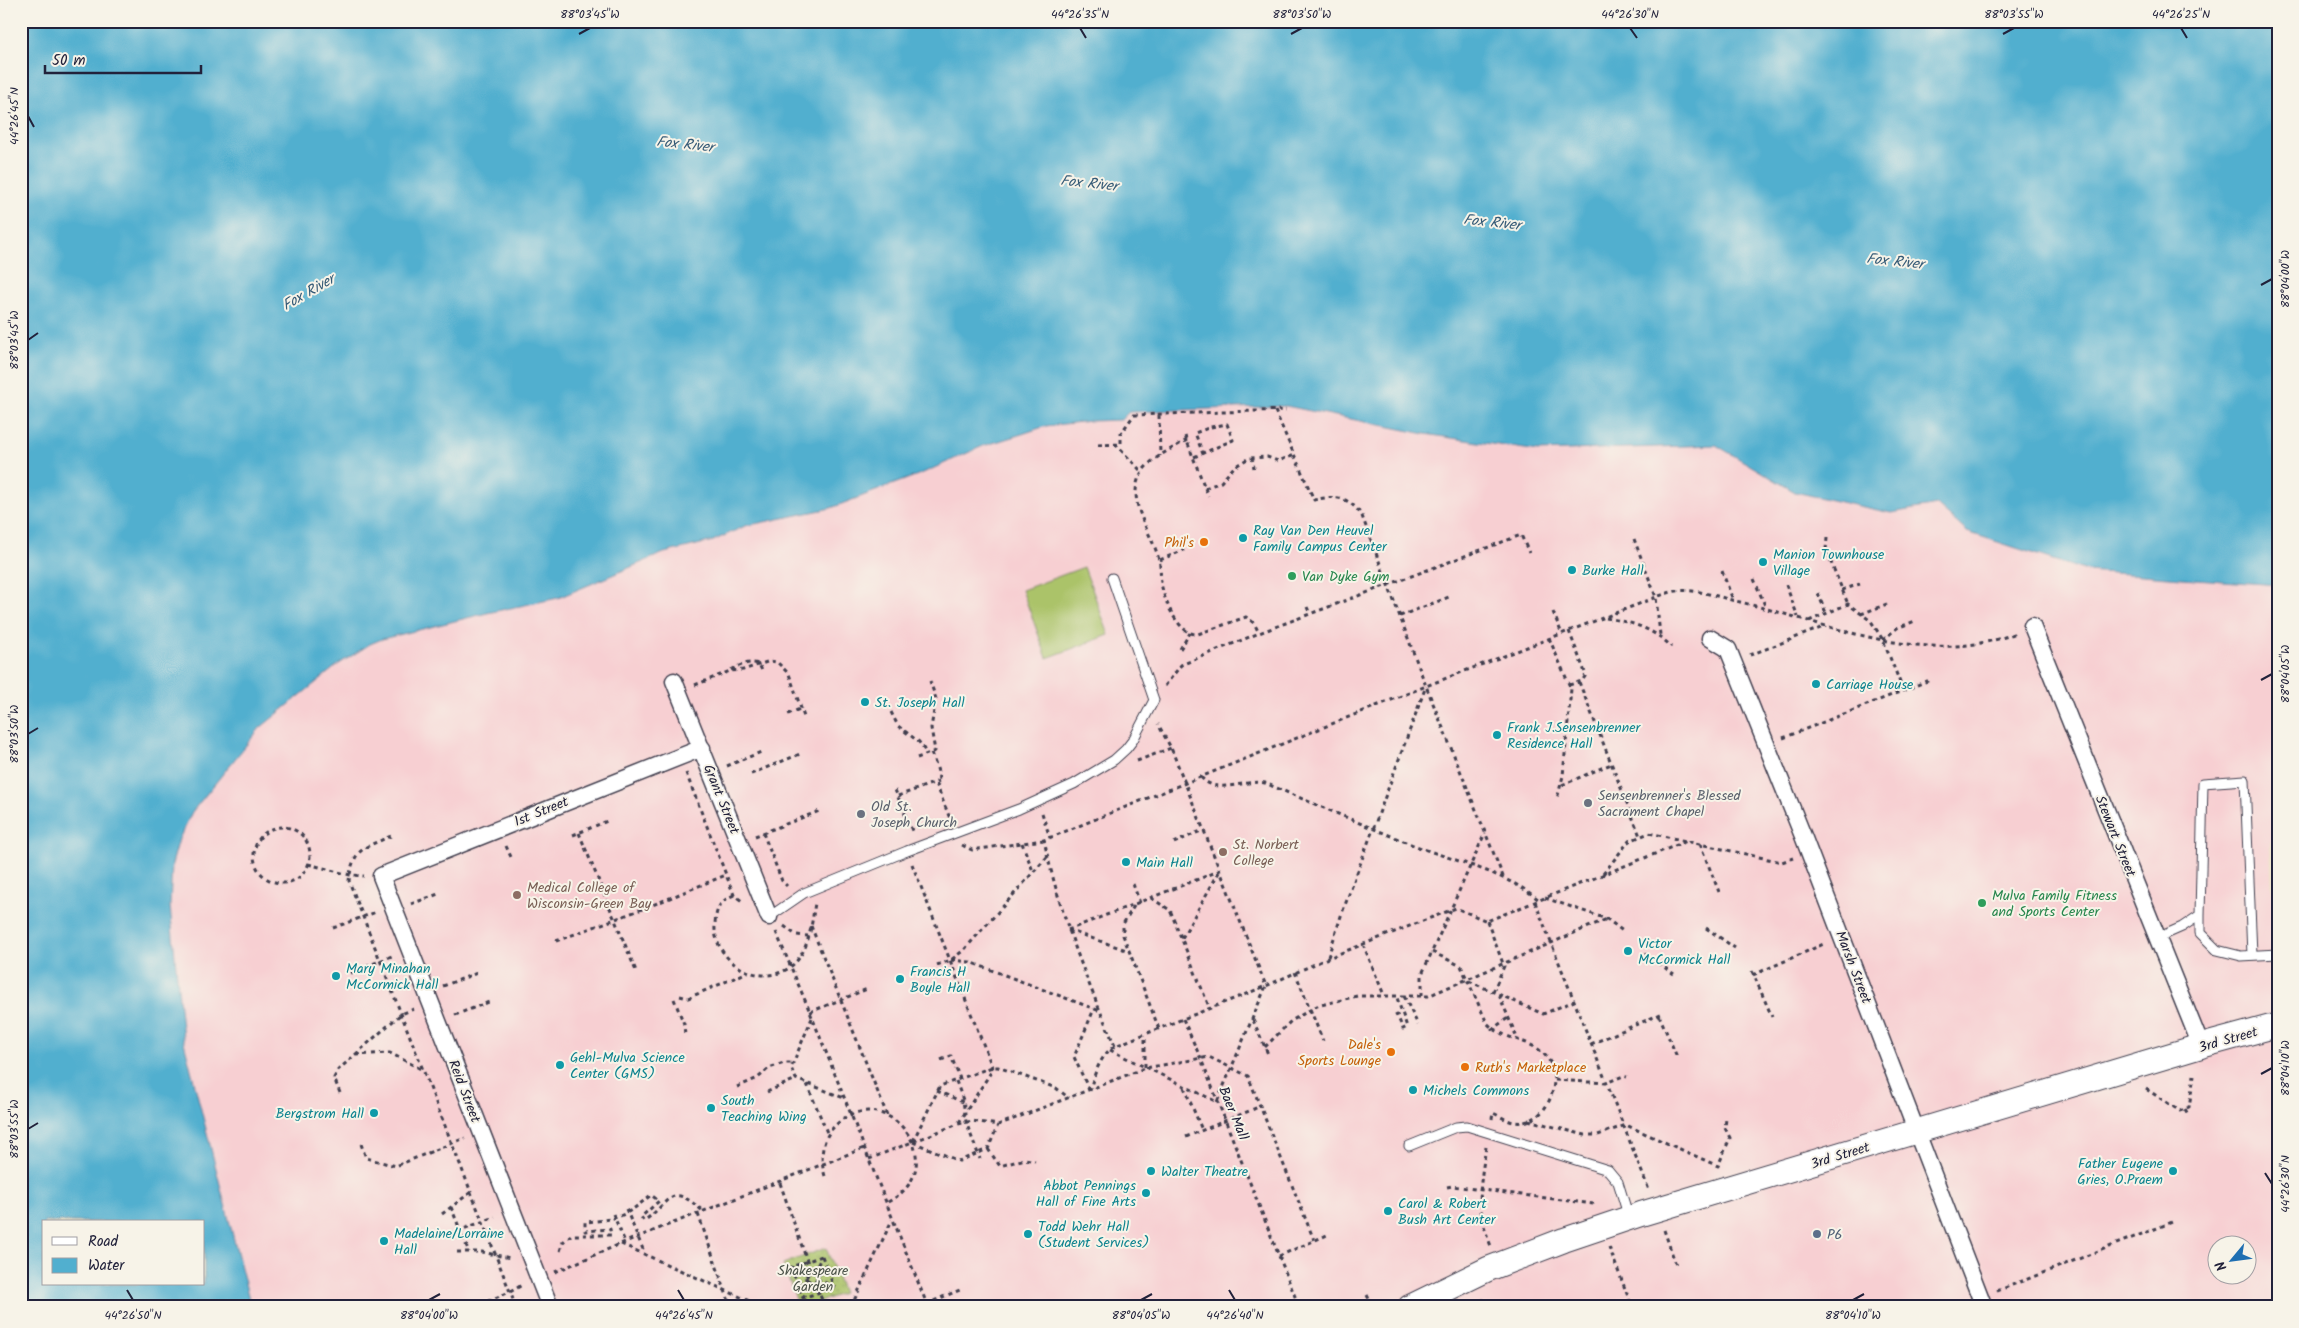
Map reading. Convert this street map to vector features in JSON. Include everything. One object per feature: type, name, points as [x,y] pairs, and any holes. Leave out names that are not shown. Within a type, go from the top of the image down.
[{"type":"main road","name":"3rd Street","points":[[1410,1307],[1499,1265],[1564,1240],[1657,1210],[2200,1046],[2278,1025]]},
{"type":"street","name":"Stewart Street","points":[[2032,626],[2200,1046]]},
{"type":"street","name":"Marsh Street","points":[[1710,638],[1728,649],[1810,852],[1917,1132],[1978,1303]]},
{"type":"street","name":"Grant Street","points":[[676,686],[769,917]]},
{"type":"street","name":"1st Street","points":[[381,876],[702,748]]},
{"type":"street","name":"Reid Street","points":[[381,876],[550,1307]]},
{"type":"lane","points":[[769,917],[804,893],[918,846],[1053,794],[1114,760],[1133,740],[1152,704],[1112,578]]},
{"type":"lane","points":[[2252,955],[2244,780],[2203,783],[2200,933],[2218,950],[2241,956],[2278,954]]},
{"type":"lane","points":[[2157,938],[2182,928],[2200,915]]},
{"type":"lane","points":[[1408,1146],[1456,1127],[1467,1126],[1608,1170],[1618,1182],[1629,1219]]},
{"type":"path","points":[[1098,444],[1121,444],[1121,433],[1134,415],[1286,410]]},
{"type":"path","points":[[1275,411],[1314,500],[1330,496],[1343,498],[1353,504],[1358,510],[1426,686],[1504,879]]},
{"type":"path","points":[[1159,415],[1160,456]]},
{"type":"path","points":[[1194,457],[1204,454],[1233,440],[1227,424],[1195,433],[1204,454]]},
{"type":"path","points":[[1208,496],[1186,438],[1160,456],[1142,472],[1136,488],[1137,502],[1160,560],[1161,581],[1168,603],[1176,621],[1190,633],[1198,634],[1246,617],[1260,633]]},
{"type":"path","points":[[1114,444],[1142,472]]},
{"type":"path","points":[[1205,488],[1221,482],[1234,467],[1252,457],[1267,457],[1278,461],[1294,455]]},
{"type":"path","points":[[1252,457],[1254,468]]},
{"type":"path","points":[[1303,487],[1308,485]]},
{"type":"path","points":[[1110,1049],[1217,1102],[1266,986],[1152,704],[1181,665],[1260,633],[1521,535],[1528,554]]},
{"type":"path","points":[[1827,538],[1826,550],[1848,604],[1871,621],[1883,640],[1903,690]]},
{"type":"path","points":[[1634,539],[1656,597],[1660,635]]},
{"type":"path","points":[[1160,560],[1184,550]]},
{"type":"path","points":[[1722,571],[1734,601]]},
{"type":"path","points":[[1754,579],[1766,609]]},
{"type":"path","points":[[1842,590],[1860,584]]},
{"type":"path","points":[[1786,585],[1799,618]]},
{"type":"path","points":[[891,712],[898,726],[919,742],[929,754],[939,780],[937,786],[955,833],[964,847],[972,850],[1044,840],[1426,686],[1676,591],[1689,591],[1734,601],[1883,640],[1925,646],[1974,646],[2032,626]]},
{"type":"path","points":[[1818,593],[1826,613]]},
{"type":"path","points":[[1400,616],[1449,596]]},
{"type":"path","points":[[1809,621],[1848,604]]},
{"type":"path","points":[[1861,614],[1887,604]]},
{"type":"path","points":[[1307,607],[1310,614]]},
{"type":"path","points":[[1553,612],[1562,634]]},
{"type":"path","points":[[1604,618],[1644,626],[1660,635],[1672,647]]},
{"type":"path","points":[[1883,640],[1897,628],[1915,621]]},
{"type":"path","points":[[1733,662],[1827,626]]},
{"type":"path","points":[[1569,631],[1586,672],[1585,678],[1570,685]]},
{"type":"path","points":[[1180,649],[1190,633]]},
{"type":"path","points":[[1549,638],[1570,685],[1571,695],[1561,785],[1557,799]]},
{"type":"path","points":[[676,686],[730,671],[743,670],[759,664],[777,662],[786,669],[804,717]]},
{"type":"path","points":[[759,664],[763,673]]},
{"type":"path","points":[[1766,744],[1930,680]]},
{"type":"path","points":[[917,758],[935,751],[936,748],[931,728],[936,699],[930,681]]},
{"type":"path","points":[[1579,682],[1640,836]]},
{"type":"path","points":[[1328,958],[1426,686]]},
{"type":"path","points":[[788,714],[802,708]]},
{"type":"path","points":[[1136,761],[1171,748]]},
{"type":"path","points":[[711,772],[761,752]]},
{"type":"path","points":[[751,774],[800,754]]},
{"type":"path","points":[[679,756],[734,895],[796,935],[808,936]]},
{"type":"path","points":[[1561,785],[1612,764]]},
{"type":"path","points":[[1201,777],[1206,783],[1216,787],[1256,781],[1265,783],[1373,829],[1526,889],[1537,901],[1551,942],[1657,1210],[1676,1265]]},
{"type":"path","points":[[898,796],[939,780]]},
{"type":"path","points":[[896,790],[918,846]]},
{"type":"path","points":[[1033,814],[1050,808]]},
{"type":"path","points":[[739,842],[822,810]]},
{"type":"path","points":[[573,835],[610,820]]},
{"type":"path","points":[[281,826],[290,827],[304,838],[310,855],[308,864],[296,879],[278,883],[269,880],[255,866],[253,857],[254,847],[264,832],[281,826]]},
{"type":"path","points":[[1174,843],[1203,830]]},
{"type":"path","points":[[579,832],[636,971]]},
{"type":"path","points":[[1422,996],[1422,974],[1485,832]]},
{"type":"path","points":[[1602,875],[1629,841],[1649,833],[1782,862],[1810,852]]},
{"type":"path","points":[[391,836],[362,849],[354,858],[349,881],[516,1307]]},
{"type":"path","points":[[953,846],[970,839]]},
{"type":"path","points":[[1044,840],[1068,930],[1115,1046]]},
{"type":"path","points":[[1090,1091],[1093,1078],[1110,1049],[1115,1046],[1450,910],[1456,908],[1487,921],[1687,841]]},
{"type":"path","points":[[1022,843],[1033,871]]},
{"type":"path","points":[[1700,844],[1719,892]]},
{"type":"path","points":[[907,851],[992,1067]]},
{"type":"path","points":[[936,965],[951,960],[964,950],[1033,871],[1048,857]]},
{"type":"path","points":[[902,867],[920,860]]},
{"type":"path","points":[[308,864],[350,875],[381,876]]},
{"type":"path","points":[[1068,930],[1219,871]]},
{"type":"path","points":[[1182,938],[1219,871]]},
{"type":"path","points":[[556,941],[726,875]]},
{"type":"path","points":[[1133,884],[1140,903]]},
{"type":"path","points":[[333,928],[362,916],[393,906],[418,903],[441,893]]},
{"type":"path","points":[[734,895],[719,904],[715,917],[715,937],[724,955],[738,968],[748,972],[772,974],[790,966],[801,954],[818,899]]},
{"type":"path","points":[[1151,898],[1170,910],[1210,1009]]},
{"type":"path","points":[[1545,898],[1607,919],[1624,932]]},
{"type":"path","points":[[1134,905],[1123,924],[1123,936],[1160,1029]]},
{"type":"path","points":[[769,917],[810,1012],[850,1115],[870,1159],[892,1220],[927,1305]]},
{"type":"path","points":[[1265,1047],[1282,1028],[1310,1010],[1338,1000],[1357,996],[1428,996],[1607,919]]},
{"type":"path","points":[[1487,921],[1504,966],[1493,992]]},
{"type":"path","points":[[811,925],[888,1115]]},
{"type":"path","points":[[1706,928],[1734,948]]},
{"type":"path","points":[[1068,930],[1129,951]]},
{"type":"path","points":[[1754,975],[1842,937]]},
{"type":"path","points":[[1363,944],[1384,995]]},
{"type":"path","points":[[351,973],[409,948]]},
{"type":"path","points":[[1432,952],[1461,966],[1491,1029],[1532,1045],[1546,1055],[1553,1069],[1555,1089],[1547,1106],[1528,1120]]},
{"type":"path","points":[[1645,954],[1674,974]]},
{"type":"path","points":[[951,960],[970,962],[1100,1012]]},
{"type":"path","points":[[1752,971],[1772,1017]]},
{"type":"path","points":[[340,1093],[335,1074],[401,1014],[477,972]]},
{"type":"path","points":[[680,996],[688,998],[748,972]]},
{"type":"path","points":[[1295,972],[1323,1041]]},
{"type":"path","points":[[1468,980],[1543,1014],[1574,1001]]},
{"type":"path","points":[[810,1012],[867,989]]},
{"type":"path","points":[[1394,1016],[1397,1015],[1403,1029],[1407,1027],[1396,995]]},
{"type":"path","points":[[1499,995],[1518,1040]]},
{"type":"path","points":[[1404,996],[1418,1025]]},
{"type":"path","points":[[674,999],[684,1024],[685,1036]]},
{"type":"path","points":[[438,1021],[489,1002]]},
{"type":"path","points":[[1090,1091],[1074,1057],[1094,1009]]},
{"type":"path","points":[[1591,1044],[1663,1013]]},
{"type":"path","points":[[1658,1015],[1677,1057]]},
{"type":"path","points":[[812,1018],[791,1068],[796,1079],[844,1099]]},
{"type":"path","points":[[1491,1029],[1508,1018]]},
{"type":"path","name":"Baer Mall","points":[[1183,1019],[1201,1059],[1296,1299]]},
{"type":"path","points":[[1253,1020],[1268,1054]]},
{"type":"path","points":[[1145,1034],[1145,1068]]},
{"type":"path","points":[[355,1055],[390,1053],[423,1070]]},
{"type":"path","points":[[941,1060],[951,1056],[958,1080],[966,1122],[980,1159]]},
{"type":"path","points":[[870,1159],[958,1124],[972,1121],[998,1126],[1145,1068],[1209,1057],[1248,1076],[1314,1240]]},
{"type":"path","points":[[737,1087],[758,1078],[768,1068],[784,1063],[793,1063]]},
{"type":"path","points":[[913,1141],[940,1086],[992,1067],[998,1066],[1056,1088],[1070,1098]]},
{"type":"path","points":[[958,1124],[992,1067]]},
{"type":"path","points":[[2146,1089],[2180,1111],[2189,1107],[2194,1075]]},
{"type":"path","points":[[1555,1080],[1606,1083],[1623,1076],[1627,1078]]},
{"type":"path","points":[[767,1092],[796,1079]]},
{"type":"path","points":[[806,1083],[828,1135]]},
{"type":"path","points":[[1184,1086],[1202,1130]]},
{"type":"path","points":[[937,1091],[963,1102]]},
{"type":"path","points":[[1186,1137],[1261,1106]]},
{"type":"path","points":[[2185,1109],[2189,1116]]},
{"type":"path","points":[[825,1176],[822,1166],[822,1153],[828,1135],[840,1121],[850,1115],[868,1111],[888,1115],[900,1123],[913,1141],[916,1161],[911,1181],[902,1193],[886,1203]]},
{"type":"path","points":[[1499,1265],[1484,1227],[1479,1200],[1488,1132],[1494,1113],[1514,1122],[1528,1120],[1585,1135],[1598,1135],[1623,1125],[1640,1130],[1718,1166],[1730,1138],[1725,1128],[1726,1118]]},
{"type":"path","points":[[913,1141],[959,1161],[988,1148],[998,1126]]},
{"type":"path","points":[[361,1144],[366,1158],[396,1166],[481,1131]]},
{"type":"path","points":[[473,1307],[510,1292],[537,1273],[566,1266],[864,1148]]},
{"type":"path","points":[[988,1148],[1000,1166],[1024,1159],[1035,1161]]},
{"type":"path","points":[[780,1182],[806,1262],[825,1307]]},
{"type":"path","points":[[442,1214],[471,1192]]},
{"type":"path","points":[[560,1251],[563,1242],[571,1235],[611,1235],[610,1229],[585,1231],[585,1222],[616,1219],[628,1214],[651,1195],[659,1201],[641,1217],[644,1221],[667,1199],[676,1194],[682,1196],[704,1212]]},
{"type":"path","points":[[451,1207],[469,1252]]},
{"type":"path","points":[[626,1208],[645,1254]]},
{"type":"path","points":[[450,1234],[512,1210]]},
{"type":"path","points":[[613,1214],[623,1243],[763,1307]]},
{"type":"path","points":[[698,1214],[731,1307]]},
{"type":"path","points":[[851,1307],[892,1220]]},
{"type":"path","points":[[1978,1303],[2175,1221]]},
{"type":"path","points":[[1278,1256],[1327,1235]]},
{"type":"path","points":[[457,1252],[495,1254],[537,1273]]},
{"type":"path","points":[[791,1267],[822,1256]]},
{"type":"path","points":[[822,1256],[834,1287]]},
{"type":"path","points":[[803,1298],[822,1256]]},
{"type":"path","points":[[791,1267],[834,1287]]},
{"type":"path","points":[[791,1267],[803,1298]]},
{"type":"path","points":[[797,1282],[828,1271]]},
{"type":"path","points":[[803,1298],[834,1287]]},
{"type":"path","points":[[919,1307],[962,1289]]},
{"type":"path","points":[[1367,1295],[1372,1307]]},
{"type":"path","points":[[1482,1299],[1486,1307]]},
{"type":"path","points":[[485,1307],[486,1301]]},
{"type":"shaded area","name":"St. Norbert College","points":[[1286,406],[1425,434],[1538,451],[1716,445],[1795,492],[1891,513],[1937,505],[1967,532],[2087,571],[2278,585],[2278,840],[2270,841],[2273,917],[2278,917],[2278,1307],[251,1307],[183,1038],[170,906],[172,864],[179,839],[192,812],[260,728],[339,664],[370,644],[382,639],[557,598],[664,553],[713,541],[745,526],[831,508],[923,473],[983,446],[1046,426],[1121,420],[1129,412]]},
{"type":"green space","points":[[1084,567],[1109,635],[1047,658],[1022,590]]},
{"type":"green space","name":"Shakespeare Garden","points":[[826,1248],[843,1293],[806,1307],[799,1307],[783,1264]]},
{"type":"water","name":"Fox River","points":[[21,21],[2278,21],[2278,585],[2087,571],[1967,532],[1937,505],[1891,513],[1795,492],[1716,445],[1538,451],[1425,434],[1286,406],[1129,412],[1121,420],[1046,426],[983,446],[923,473],[831,508],[745,526],[713,541],[664,553],[558,598],[487,613],[382,639],[370,644],[339,664],[260,728],[192,812],[179,839],[172,864],[170,906],[183,1038],[251,1307],[21,1307]]},
{"type":"pier","points":[[21,1282],[23,1285],[36,1307],[21,1307]]},
{"type":"place","name":"Ray Van Den Heuvel Family Campus Center","points":[[1243,538]]},
{"type":"place","name":"Phil's","points":[[1204,542]]},
{"type":"place","name":"Manion Townhouse Village","points":[[1763,562]]},
{"type":"place","name":"Burke Hall","points":[[1572,570]]},
{"type":"place","name":"Van Dyke Gym","points":[[1292,576]]},
{"type":"place","name":"Carriage House","points":[[1816,684]]},
{"type":"place","name":"St. Joseph Hall","points":[[865,702]]},
{"type":"place","name":"Frank J.Sensenbrenner Residence Hall","points":[[1497,735]]},
{"type":"place","name":"Sensenbrenner's Blessed Sacrament Chapel","points":[[1588,803]]},
{"type":"place","name":"Old St. Joseph Church","points":[[861,814]]},
{"type":"place","name":"St. Norbert College","points":[[1223,852]]},
{"type":"place","name":"Main Hall","points":[[1126,862]]},
{"type":"place","name":"Medical College of Wisconsin-Green Bay","points":[[517,895]]},
{"type":"place","name":"Mulva Family Fitness and Sports Center","points":[[1982,903]]},
{"type":"place","name":"Victor McCormick Hall","points":[[1628,951]]},
{"type":"place","name":"Mary Minahan McCormick Hall","points":[[336,976]]},
{"type":"place","name":"Francis H Boyle Hall","points":[[900,979]]},
{"type":"place","name":"Dale's Sports Lounge","points":[[1391,1052]]},
{"type":"place","name":"Gehl-Mulva Science Center (GMS)","points":[[560,1065]]},
{"type":"place","name":"Ruth's Marketplace","points":[[1465,1067]]},
{"type":"place","name":"Michels Commons","points":[[1413,1090]]},
{"type":"place","name":"South Teaching Wing","points":[[711,1108]]},
{"type":"place","name":"Bergstrom Hall","points":[[374,1113]]},
{"type":"place","name":"Walter Theatre","points":[[1151,1171]]},
{"type":"place","name":"Father Eugene Gries, O.Praem","points":[[2173,1171]]},
{"type":"place","name":"Abbot Pennings Hall of Fine Arts","points":[[1146,1193]]},
{"type":"place","name":"Carol & Robert Bush Art Center","points":[[1388,1211]]},
{"type":"place","name":"Todd Wehr Hall (Student Services)","points":[[1028,1234]]},
{"type":"place","name":"P6","points":[[1817,1234]]},
{"type":"place","name":"Madelaine/Lorraine Hall","points":[[384,1241]]}]
